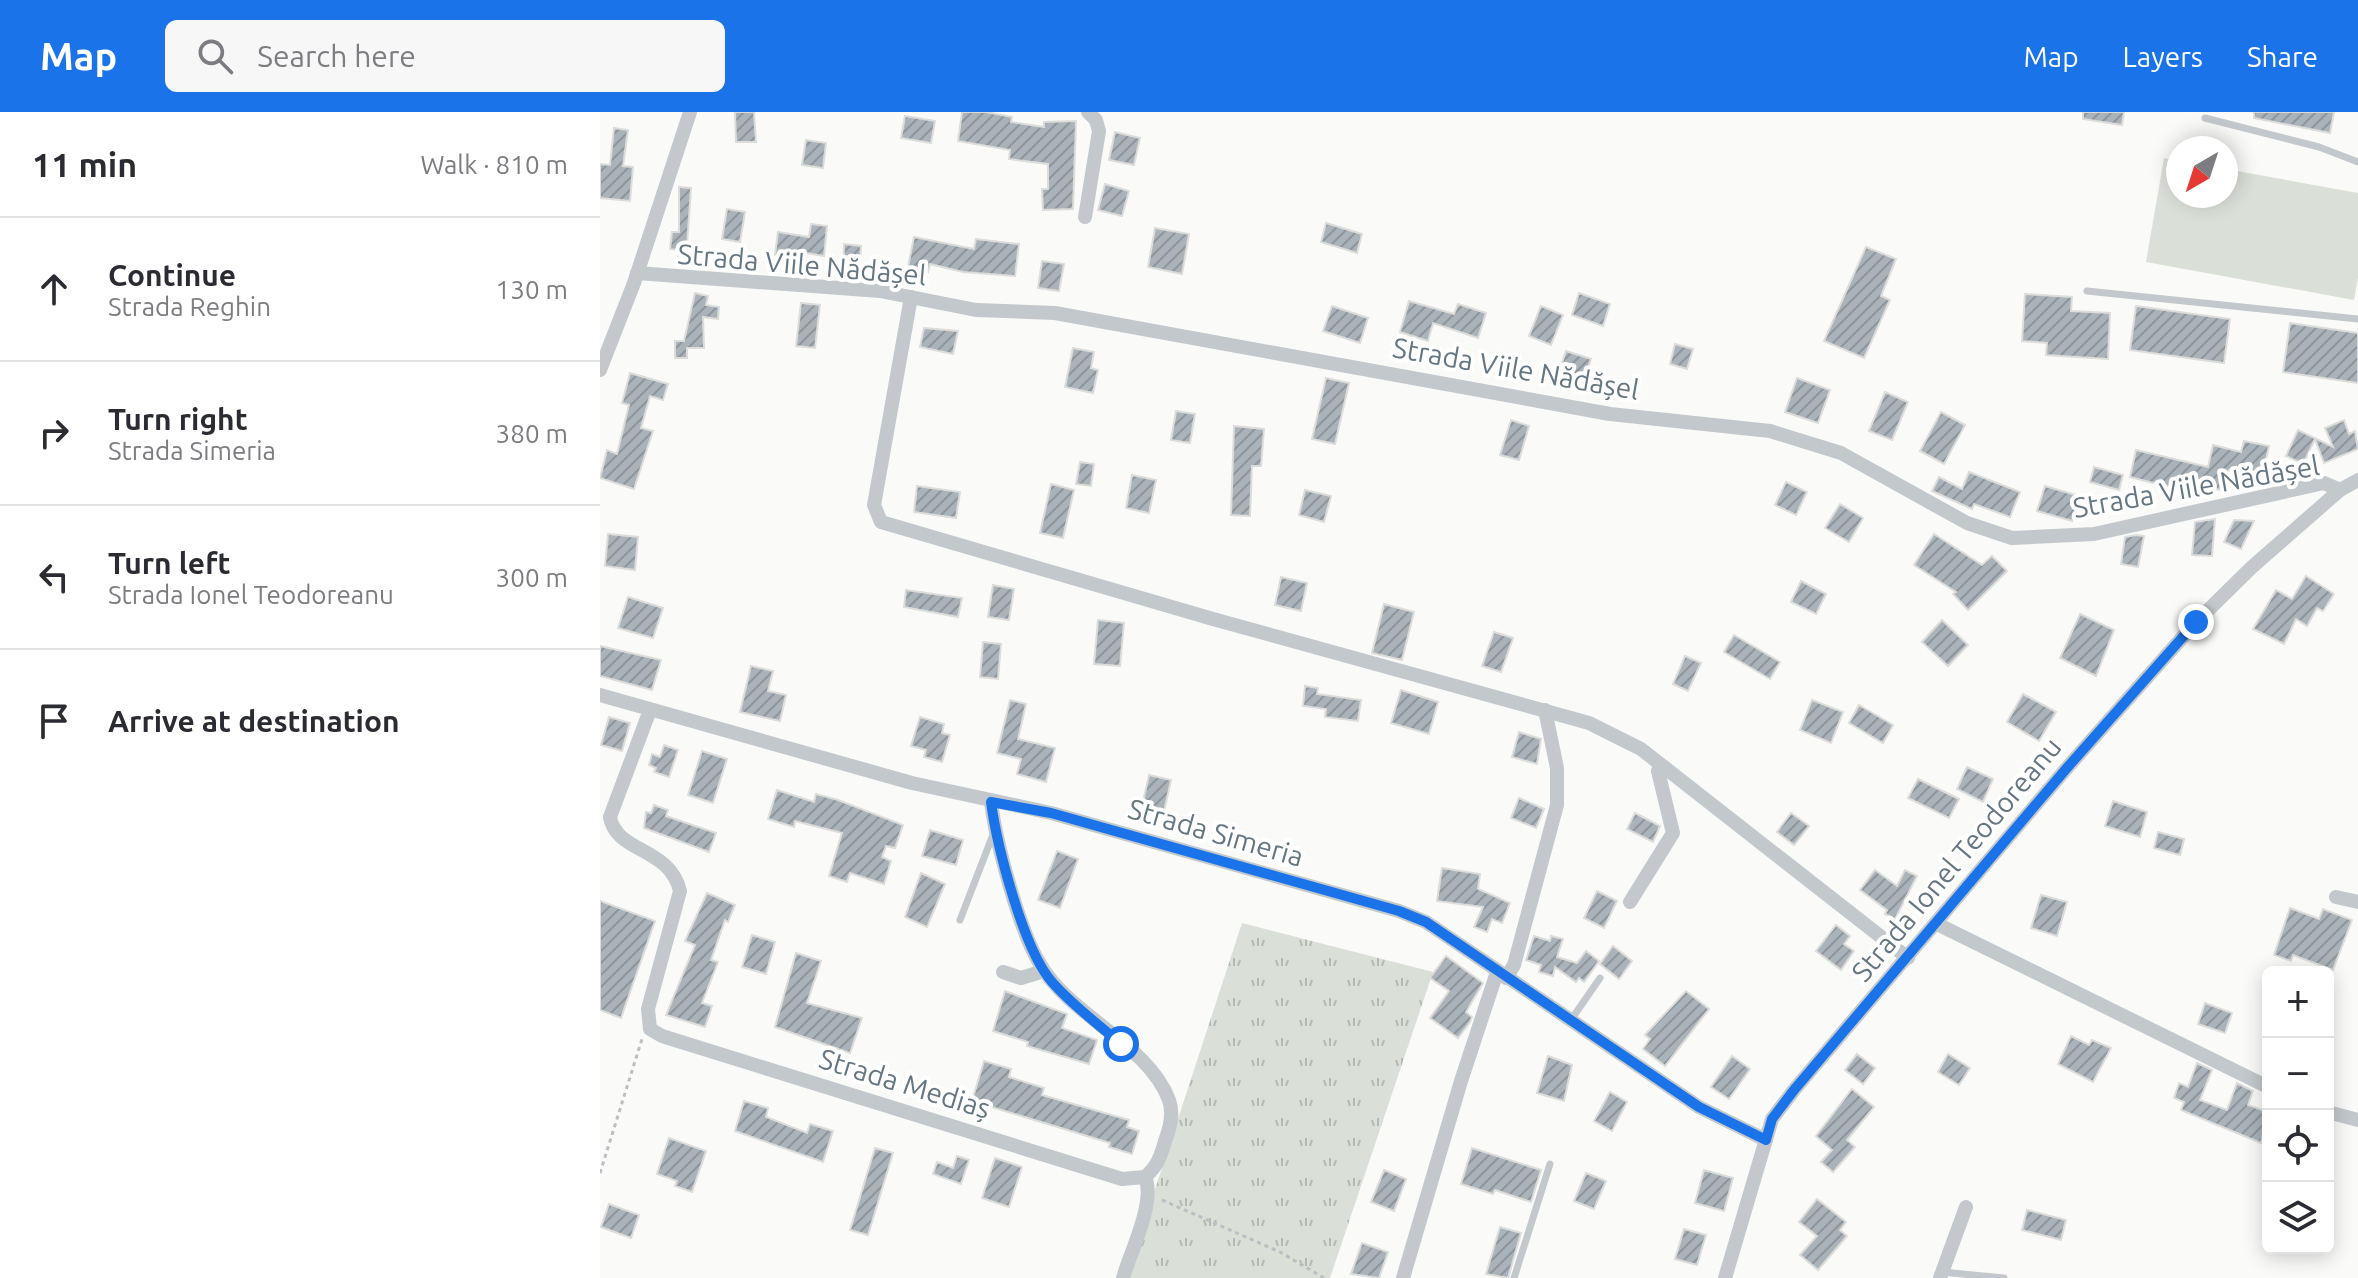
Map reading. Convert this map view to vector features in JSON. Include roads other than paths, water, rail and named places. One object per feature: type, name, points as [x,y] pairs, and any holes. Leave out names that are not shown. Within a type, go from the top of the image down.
[{"type":"street","points":[[600,370],[637,273],[690,112]]},
{"type":"street","points":[[1085,217],[1099,131],[1096,120],[1088,112]]},
{"type":"street","name":"Strada Viile Nădășel","points":[[637,273],[880,291],[976,310],[1055,313],[1610,414],[1770,431],[1841,453],[1967,523],[2012,538],[2094,534],[2324,483],[2340,490],[2358,480]]},
{"type":"street","points":[[911,297],[874,505],[881,522],[1213,619],[1545,710],[1617,736],[1661,765],[1908,958]]},
{"type":"street","name":"Strada Ionel Teodoreanu","points":[[1725,1278],[1772,1119],[1794,1090],[2075,759],[2196,622],[2252,567],[2340,490]]},
{"type":"street","name":"Strada Simeria","points":[[600,695],[991,802],[1051,813],[1399,911],[1426,922],[1699,1107],[1766,1140]]},
{"type":"street","name":"Strada Mediaș","points":[[650,710],[610,817],[620,838],[658,858],[674,875],[680,891],[648,1009],[650,1029],[662,1036],[1122,1179],[1145,1177]]},
{"type":"street","points":[[1403,1278],[1461,1081],[1502,975],[1514,965],[1557,805],[1557,768],[1545,710]]},
{"type":"street","points":[[1630,902],[1673,833],[1658,771],[1661,765]]},
{"type":"street","points":[[991,802],[995,830],[1033,952],[1044,971],[1064,994],[1138,1059],[1170,1101],[1170,1127],[1158,1163],[1145,1177],[1149,1194],[1123,1278]]},
{"type":"street","points":[[2336,897],[2358,902]]},
{"type":"street","points":[[1937,924],[2262,1084]]},
{"type":"street","points":[[1003,972],[1021,978],[1044,971]]},
{"type":"street","points":[[2334,1114],[2358,1120]]},
{"type":"street","points":[[1941,1275],[1966,1207]]},
{"type":"lane","points":[[2205,118],[2319,147],[2358,162]]},
{"type":"lane","points":[[2087,291],[2358,319]]},
{"type":"lane","points":[[960,920],[995,830]]},
{"type":"lane","points":[[1571,1020],[1600,978]]},
{"type":"lane","points":[[1514,1278],[1550,1164]]},
{"type":"lane","points":[[1941,1275],[2004,1278]]}]
